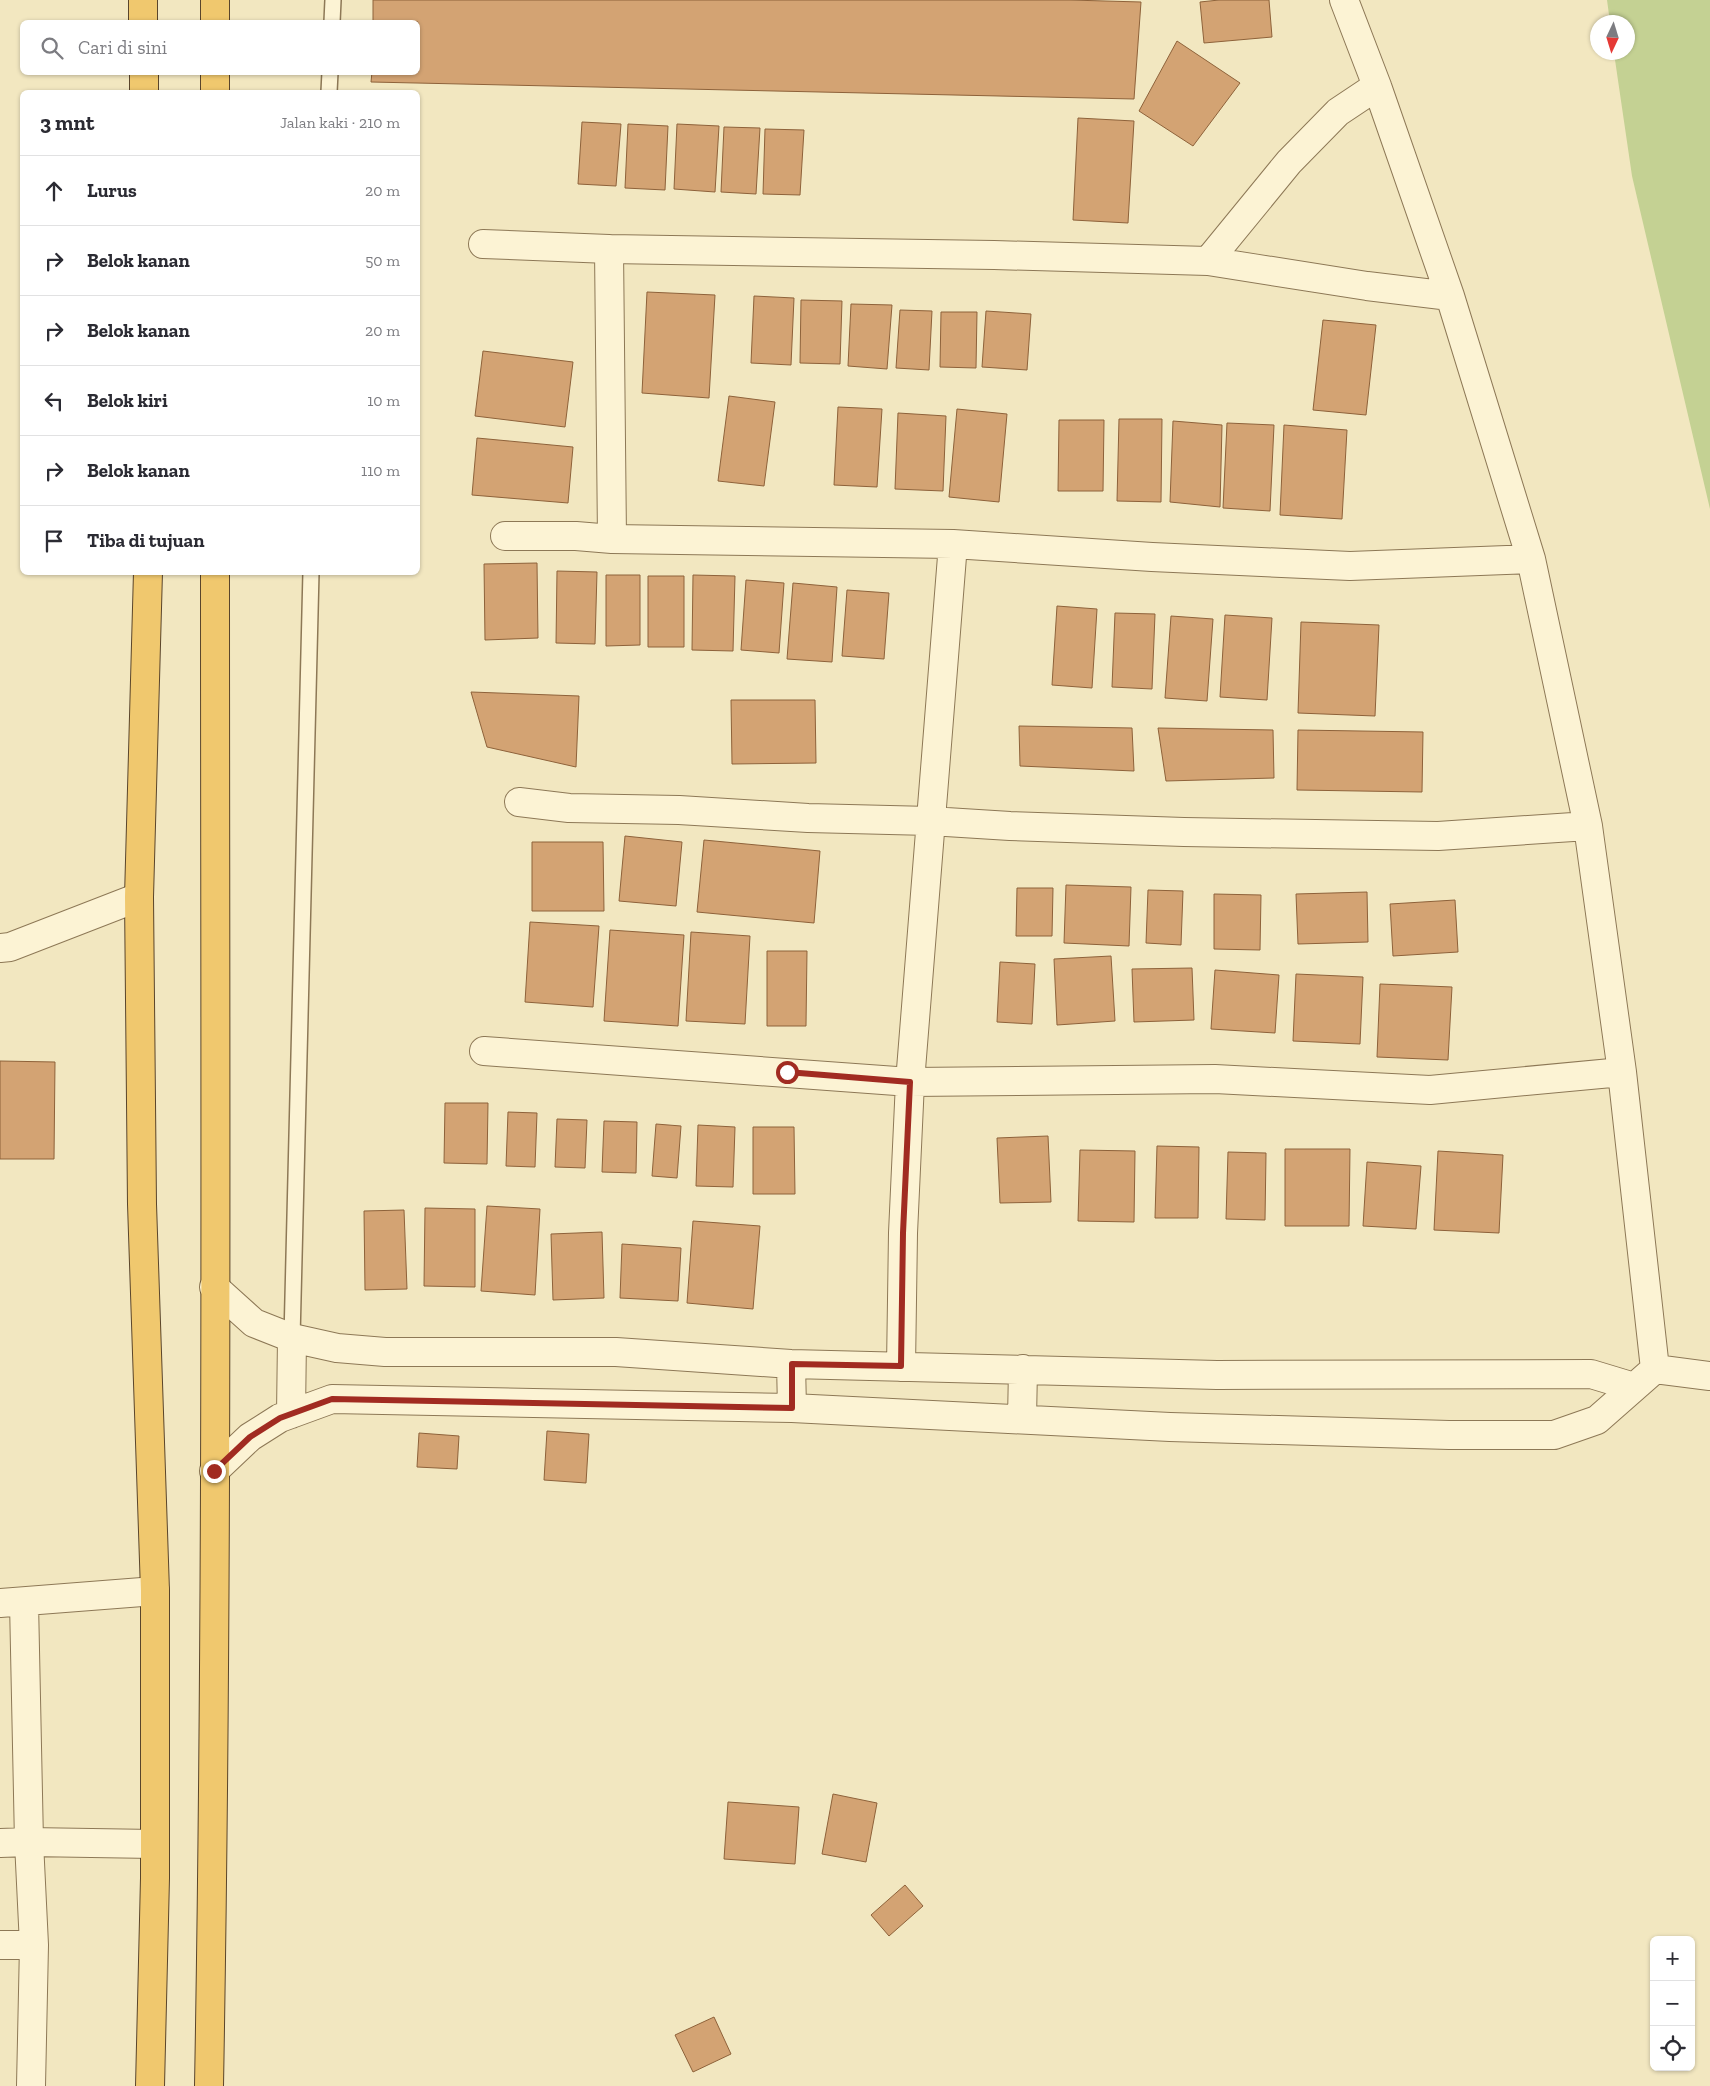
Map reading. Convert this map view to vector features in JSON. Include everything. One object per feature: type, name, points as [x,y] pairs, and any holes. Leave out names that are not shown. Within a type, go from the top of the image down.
[{"type":"highway","points":[[143,0],[143,20]]},
{"type":"highway","points":[[215,0],[215,20]]},
{"type":"highway","points":[[144,75],[144,90]]},
{"type":"highway","points":[[215,75],[215,90]]},
{"type":"highway","points":[[148,575],[140,897],[142,1204],[155,1591],[154,1844],[150,2086]]},
{"type":"highway","points":[[209,2086],[214,1471],[215,575]]},
{"type":"street","points":[[1344,0],[1377,86],[1450,296],[1531,559],[1588,826],[1622,1072],[1655,1368]]},
{"type":"street","points":[[1208,261],[1289,162],[1338,112],[1377,86]]},
{"type":"street","points":[[483,244],[609,249],[994,255],[1208,261],[1366,286],[1450,296]]},
{"type":"street","points":[[609,249],[612,539]]},
{"type":"street","points":[[504,536],[953,544],[1152,557],[1350,566],[1531,559]]},
{"type":"street","points":[[901,1366],[903,1233],[910,1082],[953,544]]},
{"type":"street","points":[[519,802],[569,808],[679,810],[808,818],[930,821],[1010,826],[1184,832],[1438,836],[1588,826]]},
{"type":"street","points":[[0,948],[10,947],[140,897]]},
{"type":"street","points":[[484,1051],[910,1082],[1215,1079],[1430,1090],[1622,1072]]},
{"type":"street","points":[[214,1287],[254,1323],[292,1338],[337,1348],[384,1352],[616,1352],[792,1364],[1226,1375],[1591,1374],[1634,1386]]},
{"type":"street","points":[[291,1414],[292,1338]]},
{"type":"street","points":[[792,1364],[792,1408]]},
{"type":"street","points":[[214,1471],[250,1437],[280,1418],[332,1399],[792,1408],[1170,1427],[1448,1435],[1554,1435],[1597,1420],[1655,1368],[1710,1376]]},
{"type":"street","points":[[1022,1419],[1023,1369]]},
{"type":"street","points":[[31,2086],[34,1945],[29,1842],[12,1602],[155,1591]]},
{"type":"street","points":[[0,1842],[154,1844]]},
{"type":"street","points":[[0,1945],[34,1945]]},
{"type":"lane","points":[[332,20],[333,0]]},
{"type":"lane","points":[[329,90],[330,75]]},
{"type":"lane","points":[[292,1338],[311,575]]},
{"type":"green space","points":[[1607,0],[1710,0],[1710,509],[1632,176],[1615,60],[1635,60],[1635,15],[1609,15]]},
{"type":"building","points":[[373,0],[1070,0],[1141,2],[1134,99],[371,82],[372,75],[420,75],[420,20],[373,20]]},
{"type":"building","points":[[1269,0],[1272,37],[1204,43],[1200,2]]},
{"type":"building","points":[[1177,41],[1240,83],[1193,146],[1139,111]]},
{"type":"building","points":[[1078,118],[1134,121],[1128,223],[1073,220]]},
{"type":"building","points":[[582,122],[621,124],[616,186],[578,184]]},
{"type":"building","points":[[628,124],[668,126],[665,190],[625,188]]},
{"type":"building","points":[[677,124],[719,126],[715,192],[674,189]]},
{"type":"building","points":[[724,127],[760,128],[756,194],[721,192]]},
{"type":"building","points":[[765,129],[804,130],[800,195],[763,194]]},
{"type":"building","points":[[647,292],[715,295],[709,398],[642,393]]},
{"type":"building","points":[[754,296],[794,298],[791,365],[751,363]]},
{"type":"building","points":[[801,300],[842,301],[840,364],[800,363]]},
{"type":"building","points":[[851,304],[892,305],[887,369],[848,366]]},
{"type":"building","points":[[900,310],[932,311],[929,370],[896,368]]},
{"type":"building","points":[[986,311],[1031,314],[1027,370],[982,367]]},
{"type":"building","points":[[941,312],[977,312],[976,368],[940,367]]},
{"type":"building","points":[[1323,320],[1376,325],[1366,415],[1313,410]]},
{"type":"building","points":[[483,351],[573,362],[565,427],[475,416]]},
{"type":"building","points":[[729,396],[775,402],[764,486],[718,481]]},
{"type":"building","points":[[838,407],[882,409],[877,487],[834,485]]},
{"type":"building","points":[[957,409],[1007,414],[999,502],[949,497]]},
{"type":"building","points":[[898,413],[946,416],[943,491],[895,489]]},
{"type":"building","points":[[1119,419],[1162,419],[1161,502],[1117,501]]},
{"type":"building","points":[[1059,420],[1104,420],[1103,491],[1058,491]]},
{"type":"building","points":[[1173,421],[1222,425],[1220,507],[1170,502]]},
{"type":"building","points":[[1227,423],[1274,425],[1270,511],[1223,508]]},
{"type":"building","points":[[1284,425],[1347,430],[1342,519],[1280,515]]},
{"type":"building","points":[[477,438],[573,447],[568,503],[472,495]]},
{"type":"building","points":[[537,563],[538,638],[485,640],[484,564]]},
{"type":"building","points":[[557,571],[597,572],[595,644],[556,643]]},
{"type":"building","points":[[606,575],[640,575],[640,645],[606,646]]},
{"type":"building","points":[[693,575],[735,576],[733,651],[692,650]]},
{"type":"building","points":[[648,576],[684,576],[684,647],[648,647]]},
{"type":"building","points":[[746,580],[784,583],[779,653],[741,650]]},
{"type":"building","points":[[793,583],[837,587],[832,662],[787,659]]},
{"type":"building","points":[[847,590],[889,593],[884,659],[842,656]]},
{"type":"building","points":[[1057,606],[1097,609],[1092,688],[1052,685]]},
{"type":"building","points":[[1115,613],[1155,614],[1152,689],[1112,687]]},
{"type":"building","points":[[1225,615],[1272,618],[1267,700],[1220,697]]},
{"type":"building","points":[[1171,616],[1213,619],[1207,701],[1165,698]]},
{"type":"building","points":[[1301,622],[1379,625],[1375,716],[1298,713]]},
{"type":"building","points":[[471,692],[579,696],[576,767],[487,747]]},
{"type":"building","points":[[731,700],[815,700],[816,763],[732,764]]},
{"type":"building","points":[[1019,726],[1132,728],[1134,771],[1020,766]]},
{"type":"building","points":[[1158,728],[1273,730],[1274,778],[1166,781]]},
{"type":"building","points":[[1298,730],[1423,732],[1422,792],[1297,790]]},
{"type":"building","points":[[625,836],[682,842],[676,906],[619,901]]},
{"type":"building","points":[[704,840],[820,851],[814,923],[697,912]]},
{"type":"building","points":[[532,842],[603,842],[604,911],[532,911]]},
{"type":"building","points":[[1066,885],[1131,887],[1129,946],[1064,943]]},
{"type":"building","points":[[1017,888],[1053,888],[1052,936],[1016,936]]},
{"type":"building","points":[[1148,890],[1183,891],[1181,945],[1146,943]]},
{"type":"building","points":[[1367,892],[1368,942],[1298,944],[1296,894]]},
{"type":"building","points":[[1214,894],[1261,895],[1260,950],[1214,949]]},
{"type":"building","points":[[1455,900],[1458,952],[1393,956],[1390,904]]},
{"type":"building","points":[[530,922],[599,926],[593,1007],[525,1002]]},
{"type":"building","points":[[610,930],[684,935],[678,1026],[604,1021]]},
{"type":"building","points":[[691,932],[750,936],[745,1024],[686,1021]]},
{"type":"building","points":[[767,951],[807,951],[806,1026],[767,1026]]},
{"type":"building","points":[[1111,956],[1115,1021],[1057,1025],[1054,959]]},
{"type":"building","points":[[1000,962],[1035,964],[1032,1024],[997,1022]]},
{"type":"building","points":[[1192,968],[1194,1020],[1134,1022],[1132,969]]},
{"type":"building","points":[[1215,970],[1279,975],[1275,1033],[1211,1029]]},
{"type":"building","points":[[1296,974],[1363,977],[1360,1044],[1293,1041]]},
{"type":"building","points":[[1380,984],[1452,987],[1448,1060],[1377,1057]]},
{"type":"building","points":[[0,1061],[55,1062],[54,1159],[0,1159]]},
{"type":"building","points":[[445,1103],[488,1103],[487,1164],[444,1163]]},
{"type":"building","points":[[508,1112],[537,1113],[535,1167],[506,1166]]},
{"type":"building","points":[[557,1119],[587,1120],[585,1168],[555,1167]]},
{"type":"building","points":[[604,1121],[637,1122],[636,1173],[602,1172]]},
{"type":"building","points":[[656,1124],[681,1126],[677,1178],[652,1176]]},
{"type":"building","points":[[698,1125],[735,1127],[733,1187],[696,1186]]},
{"type":"building","points":[[753,1127],[794,1127],[795,1194],[753,1194]]},
{"type":"building","points":[[1048,1136],[1051,1202],[1000,1203],[997,1138]]},
{"type":"building","points":[[1157,1146],[1199,1147],[1198,1218],[1155,1218]]},
{"type":"building","points":[[1285,1149],[1350,1149],[1349,1226],[1285,1226]]},
{"type":"building","points":[[1080,1150],[1135,1151],[1134,1222],[1078,1221]]},
{"type":"building","points":[[1438,1151],[1503,1155],[1499,1233],[1434,1230]]},
{"type":"building","points":[[1228,1152],[1266,1153],[1265,1220],[1226,1219]]},
{"type":"building","points":[[1367,1162],[1421,1166],[1416,1229],[1363,1226]]},
{"type":"building","points":[[487,1206],[540,1209],[535,1295],[481,1291]]},
{"type":"building","points":[[425,1208],[475,1209],[475,1287],[424,1286]]},
{"type":"building","points":[[404,1210],[407,1289],[365,1290],[364,1211]]},
{"type":"building","points":[[693,1221],[760,1226],[753,1309],[687,1303]]},
{"type":"building","points":[[602,1232],[604,1298],[553,1300],[551,1234]]},
{"type":"building","points":[[622,1244],[681,1248],[678,1301],[620,1298]]},
{"type":"building","points":[[547,1431],[589,1434],[586,1483],[544,1480]]},
{"type":"building","points":[[419,1433],[459,1436],[457,1469],[417,1467]]},
{"type":"building","points":[[833,1794],[877,1803],[866,1862],[822,1854]]},
{"type":"building","points":[[728,1802],[799,1807],[795,1864],[724,1859]]},
{"type":"building","points":[[905,1885],[923,1906],[889,1936],[871,1915]]},
{"type":"building","points":[[714,2017],[731,2054],[693,2072],[675,2035]]},
{"type":"route","points":[[214,1471],[250,1437],[280,1418],[332,1399],[792,1408],[792,1364],[901,1366],[903,1233],[910,1082],[787,1072]]}]
